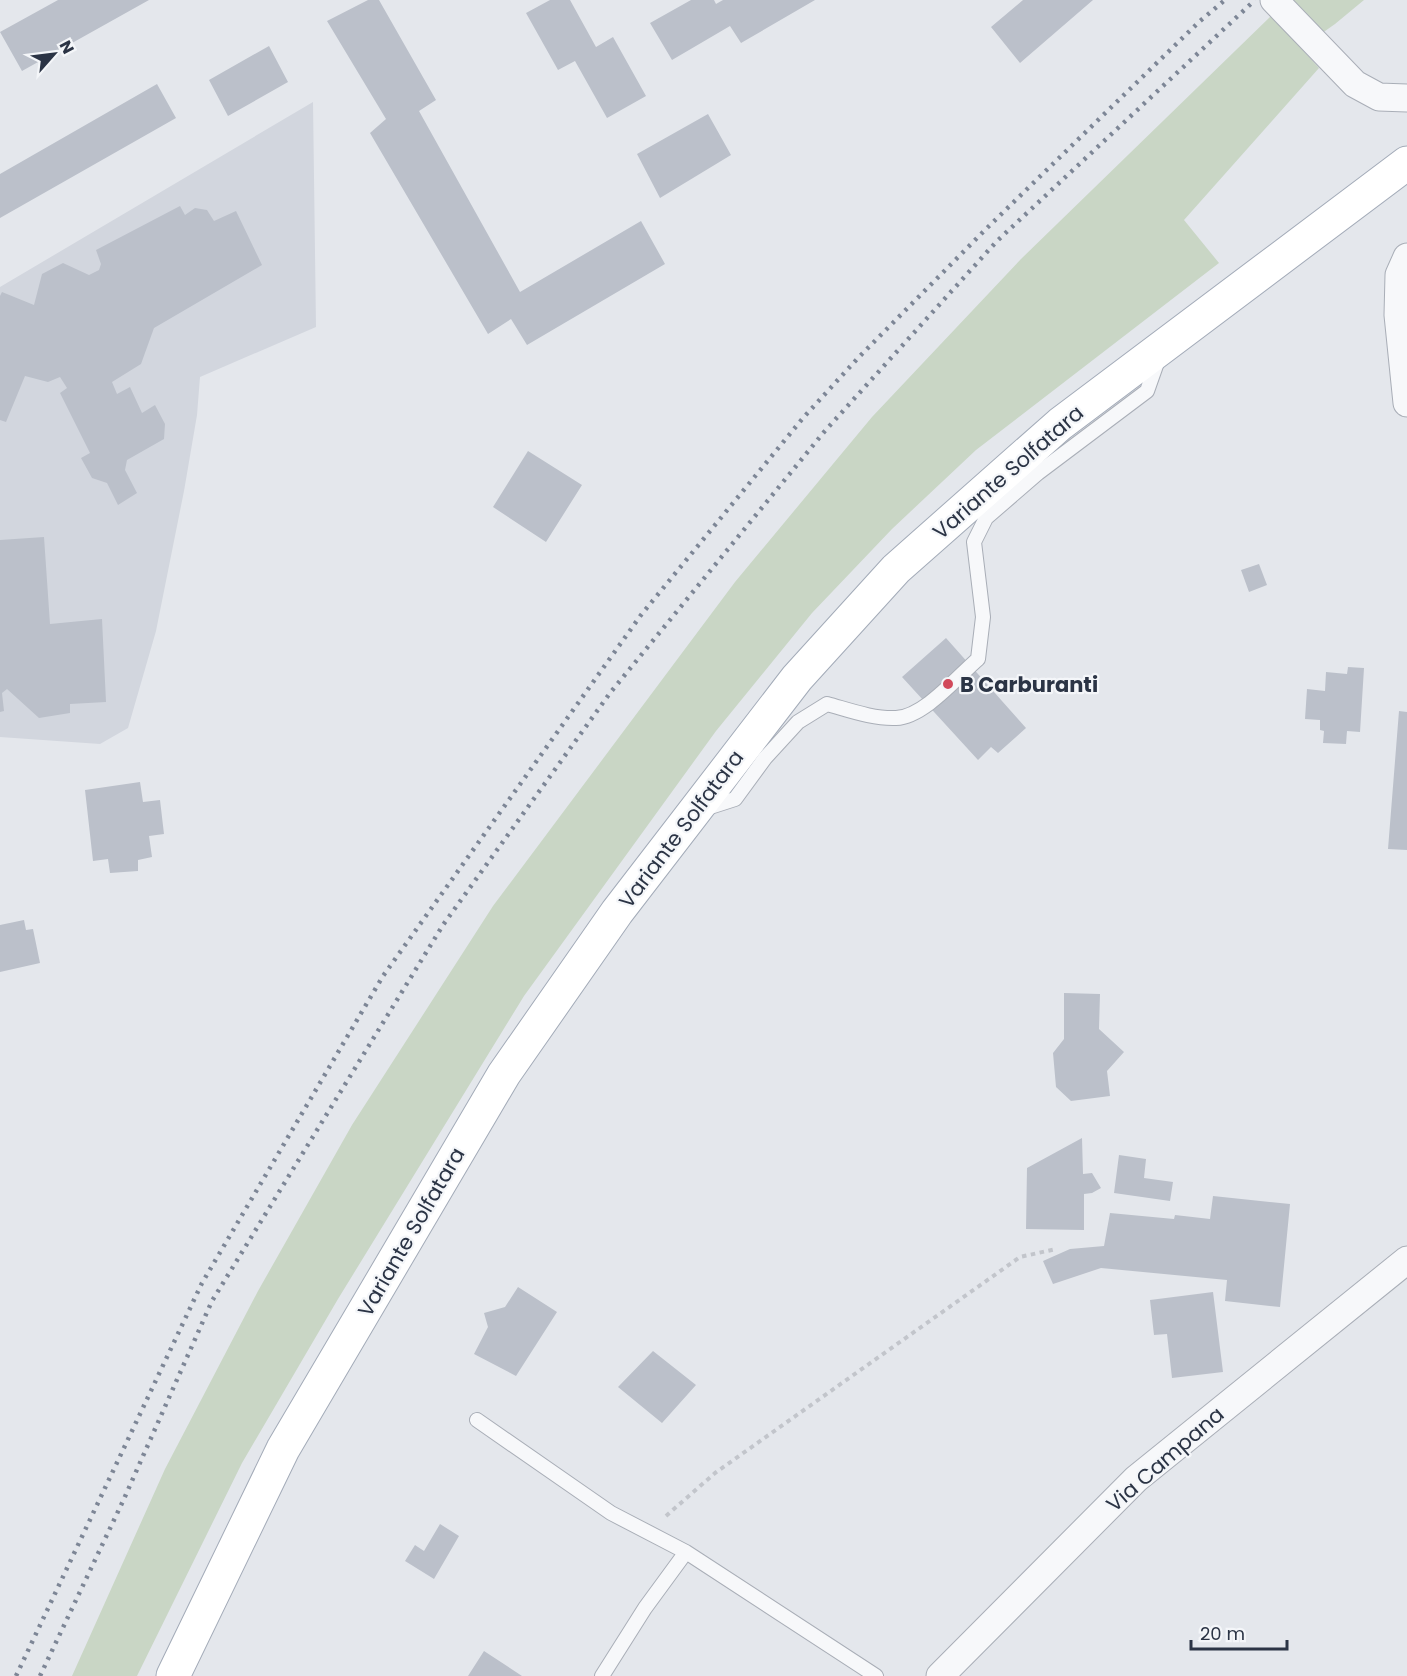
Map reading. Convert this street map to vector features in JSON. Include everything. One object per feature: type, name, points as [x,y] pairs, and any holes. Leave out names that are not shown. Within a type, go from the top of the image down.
[{"type":"main road","name":"Variante Solfatara","points":[[173,1676],[283,1449],[504,1074],[617,912],[797,678],[896,569],[1060,424],[1407,163]]},
{"type":"street","points":[[1274,0],[1355,84],[1379,98],[1407,98]]},
{"type":"street","points":[[1407,257],[1399,275],[1398,315],[1407,403]]},
{"type":"street","name":"Via Campana","points":[[939,1676],[1136,1479],[1407,1260]]},
{"type":"lane","points":[[694,812],[735,799],[765,758],[798,722],[827,704],[861,714],[897,718],[921,710],[978,659],[983,617],[974,542],[986,518],[1038,473],[1147,391],[1163,346]]},
{"type":"lane","points":[[477,1420],[611,1513],[686,1552],[876,1676]]},
{"type":"lane","points":[[602,1676],[645,1608],[686,1552]]},
{"type":"path","points":[[647,1532],[715,1473],[1020,1257],[1056,1249]]},
{"type":"shaded area","points":[[313,102],[316,327],[200,377],[197,415],[184,491],[156,631],[128,728],[100,744],[0,737],[0,287]]},
{"type":"green space","points":[[1291,0],[1364,0],[1301,48],[1319,68],[1184,220],[1219,263],[976,450],[892,529],[812,613],[716,731],[524,996],[338,1299],[242,1463],[137,1676],[72,1676],[165,1469],[258,1291],[352,1125],[493,906],[735,582],[872,417],[1021,259],[1271,16]]},
{"type":"building","points":[[58,0],[149,0],[22,71],[0,32]]},
{"type":"building","points":[[368,0],[379,0],[436,100],[419,111],[520,292],[641,221],[665,264],[527,345],[511,319],[488,334],[370,133],[386,119],[327,21]]},
{"type":"building","points":[[550,0],[570,0],[596,47],[613,37],[646,96],[607,118],[575,61],[558,70],[526,13]]},
{"type":"building","points":[[691,0],[714,0],[716,4],[723,0],[815,0],[741,43],[730,26],[672,60],[650,23]]},
{"type":"building","points":[[1023,0],[1093,0],[1020,63],[991,27]]},
{"type":"building","points":[[269,46],[288,82],[228,116],[209,80]]},
{"type":"building","points":[[157,84],[176,118],[0,218],[0,174]]},
{"type":"building","points":[[708,114],[731,155],[660,198],[637,154]]},
{"type":"building","points":[[180,206],[185,215],[195,208],[207,210],[214,221],[236,211],[262,265],[154,328],[141,364],[112,382],[117,394],[130,387],[142,413],[155,405],[165,424],[164,439],[127,460],[125,470],[137,493],[118,505],[107,483],[92,478],[81,458],[90,453],[60,393],[67,388],[60,377],[48,382],[25,376],[6,422],[0,420],[0,296],[2,292],[34,305],[42,274],[63,263],[89,275],[99,270],[101,264],[96,250]]},
{"type":"building","points":[[528,451],[582,485],[546,542],[493,507]]},
{"type":"building","points":[[44,537],[50,624],[102,619],[106,702],[70,704],[70,713],[39,718],[7,689],[2,693],[4,711],[0,712],[0,540]]},
{"type":"building","points":[[1259,564],[1267,585],[1249,592],[1241,570]]},
{"type":"building","points":[[946,638],[1026,728],[998,753],[991,747],[978,760],[902,677]]},
{"type":"building","points":[[1348,667],[1364,668],[1360,732],[1347,731],[1346,744],[1323,743],[1324,731],[1320,730],[1320,720],[1305,719],[1307,689],[1325,691],[1326,672],[1347,674]]},
{"type":"building","points":[[1399,711],[1407,712],[1407,850],[1388,849]]},
{"type":"building","points":[[140,782],[143,802],[160,800],[164,834],[149,836],[152,857],[138,860],[138,871],[110,873],[108,859],[93,861],[85,790]]},
{"type":"building","points":[[24,920],[26,930],[33,929],[40,963],[0,972],[0,925]]},
{"type":"building","points":[[1064,993],[1100,994],[1099,1029],[1124,1052],[1107,1071],[1110,1096],[1071,1101],[1056,1087],[1053,1053],[1064,1039]]},
{"type":"building","points":[[1082,1138],[1083,1174],[1092,1173],[1101,1188],[1084,1194],[1084,1230],[1026,1229],[1027,1168]]},
{"type":"building","points":[[1119,1155],[1146,1159],[1144,1178],[1173,1182],[1170,1201],[1114,1193]]},
{"type":"building","points":[[1213,1196],[1290,1204],[1280,1307],[1225,1301],[1227,1280],[1101,1268],[1053,1284],[1043,1261],[1070,1249],[1104,1246],[1110,1213],[1174,1219],[1175,1215],[1210,1219]]},
{"type":"building","points":[[518,1287],[557,1312],[516,1376],[474,1354],[488,1327],[484,1313],[505,1307]]},
{"type":"building","points":[[1213,1292],[1223,1372],[1172,1378],[1167,1334],[1154,1335],[1150,1300]]},
{"type":"building","points":[[653,1351],[696,1385],[662,1423],[618,1387]]},
{"type":"building","points":[[440,1524],[459,1536],[434,1579],[405,1561],[415,1545],[424,1551]]},
{"type":"building","points":[[484,1651],[522,1676],[468,1676]]},
{"type":"railway","points":[[16,1676],[202,1283],[383,976],[641,615],[803,418],[858,358],[988,227],[1200,21],[1225,0]]},
{"type":"railway","points":[[40,1676],[123,1501],[212,1301],[443,925],[610,693],[824,432],[997,241],[1255,0]]},
{"type":"place","name":"B Carburanti","points":[[948,684]]}]
